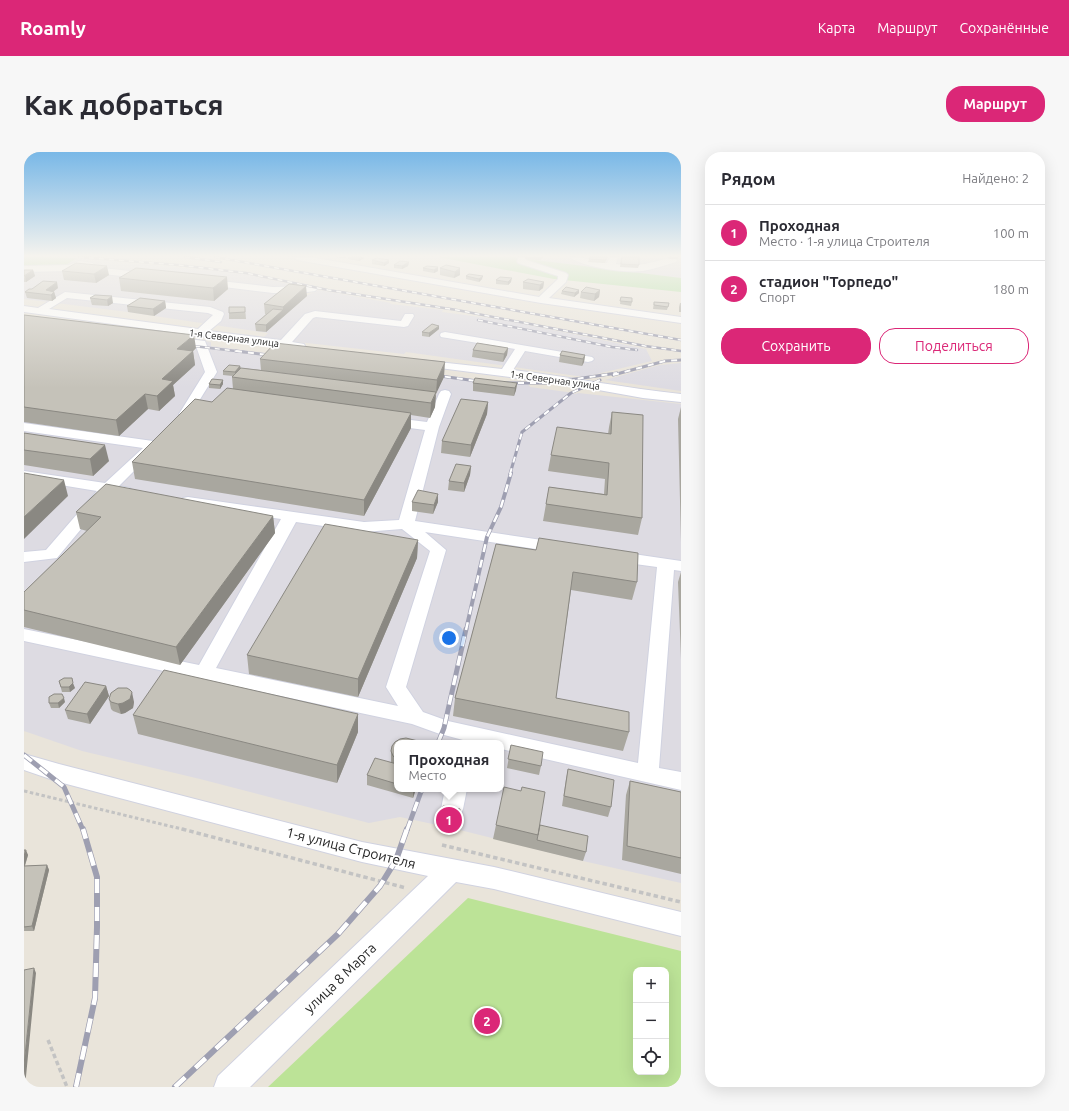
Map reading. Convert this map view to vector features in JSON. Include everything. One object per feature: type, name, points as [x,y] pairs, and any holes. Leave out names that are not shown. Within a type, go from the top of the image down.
[{"type":"street","points":[[40,311],[56,301]]},
{"type":"street","points":[[129,301],[210,310],[219,314],[217,319],[198,334]]},
{"type":"street","points":[[545,301],[681,320]]},
{"type":"street","name":"1-я Северная улица","points":[[24,309],[198,334],[314,348]]},
{"type":"street","points":[[284,344],[309,316],[315,314],[404,324],[409,316]]},
{"type":"street","points":[[445,335],[588,359]]},
{"type":"street","points":[[155,338],[201,343],[211,372],[185,414],[174,424]]},
{"type":"street","points":[[505,373],[522,347]]},
{"type":"street","name":"1-я Северная улица","points":[[412,362],[570,380],[643,394],[681,398]]},
{"type":"street","points":[[406,524],[432,427],[445,394]]},
{"type":"street","points":[[185,414],[207,408]]},
{"type":"street","points":[[378,420],[432,427]]},
{"type":"street","points":[[24,427],[153,445]]},
{"type":"street","points":[[24,557],[51,555],[107,489],[164,435]]},
{"type":"street","points":[[24,475],[138,493]]},
{"type":"street","points":[[168,498],[364,527],[406,524],[572,550]]},
{"type":"street","points":[[204,673],[291,516]]},
{"type":"street","points":[[406,524],[438,550],[396,687],[416,717]]},
{"type":"street","points":[[596,554],[673,565],[648,774]]},
{"type":"street","points":[[24,635],[416,717],[466,738],[476,740]]},
{"type":"street","points":[[504,746],[681,781]]},
{"type":"street","name":"1-я улица Строителя","points":[[28,768],[362,852],[411,863],[494,878],[681,924]]},
{"type":"street","name":"улица 8 Марта","points":[[229,1087],[452,870]]},
{"type":"path","points":[[24,791],[138,818],[427,894]]},
{"type":"path","points":[[442,845],[681,902]]},
{"type":"path","points":[[48,1040],[67,1087]]},
{"type":"shaded area","points":[[37,301],[378,301],[391,303],[390,304],[443,310],[442,312],[503,320],[646,349],[652,361],[584,377],[406,352],[404,354],[263,338],[268,333],[128,312]]},
{"type":"shaded area","points":[[24,317],[163,334],[211,342],[211,346],[482,380],[527,382],[530,387],[575,394],[578,393],[681,404],[681,883],[400,817],[369,823],[200,779],[82,751],[24,731]]},
{"type":"shaded area","points":[[681,363],[681,391],[605,380],[660,365]]},
{"type":"green space","points":[[468,898],[681,951],[681,1087],[268,1087]]},
{"type":"building","points":[[136,301],[165,301],[153,309],[127,306]]},
{"type":"building","points":[[268,301],[290,301],[283,307],[264,304]]},
{"type":"building","points":[[620,301],[632,301],[632,302]]},
{"type":"building","points":[[654,302],[669,303],[668,307],[654,305]]},
{"type":"building","points":[[229,307],[245,307],[245,312],[229,313]]},
{"type":"building","points":[[273,309],[283,310],[266,325],[255,324]]},
{"type":"building","points":[[24,315],[194,335],[177,349],[193,351],[162,379],[173,381],[157,396],[145,394],[116,420],[24,407]]},
{"type":"building","points":[[432,324],[439,326],[429,333],[422,332]]},
{"type":"building","points":[[275,343],[445,362],[437,380],[260,359]]},
{"type":"building","points":[[477,343],[508,348],[504,354],[473,350]]},
{"type":"building","points":[[562,351],[585,355],[583,359],[560,355]]},
{"type":"building","points":[[229,365],[240,366],[235,372],[223,371]]},
{"type":"building","points":[[241,368],[436,392],[431,403],[232,377]]},
{"type":"building","points":[[475,378],[517,383],[515,388],[473,383]]},
{"type":"building","points":[[212,379],[223,380],[220,385],[209,384]]},
{"type":"building","points":[[227,388],[411,413],[364,500],[132,462],[195,399],[212,402]]},
{"type":"building","points":[[461,399],[488,402],[471,445],[442,441]]},
{"type":"building","points":[[612,412],[643,415],[642,518],[546,504],[549,487],[607,495],[609,463],[551,455],[557,427],[611,434]]},
{"type":"building","points":[[24,433],[105,445],[90,459],[24,450]]},
{"type":"building","points":[[456,464],[471,466],[464,483],[449,481]]},
{"type":"building","points":[[24,473],[64,480],[24,517]]},
{"type":"building","points":[[106,484],[273,516],[176,647],[24,610],[24,592],[101,517],[76,512]]},
{"type":"building","points":[[418,490],[438,494],[434,505],[412,502]]},
{"type":"building","points":[[325,524],[418,540],[358,679],[247,655]]},
{"type":"building","points":[[539,538],[638,553],[637,582],[573,572],[556,698],[629,712],[629,732],[455,698],[496,544],[536,550]]},
{"type":"building","points":[[164,670],[358,714],[337,765],[133,715]]},
{"type":"building","points":[[64,678],[72,678],[73,683],[69,687],[61,687],[59,681]]},
{"type":"building","points":[[85,682],[106,686],[87,714],[65,710]]},
{"type":"building","points":[[118,688],[127,688],[130,690],[132,692],[130,699],[118,704],[111,702],[109,699],[111,693]]},
{"type":"building","points":[[54,694],[62,694],[64,698],[58,703],[49,703],[49,697]]},
{"type":"building","points":[[406,738],[414,740],[398,740]]},
{"type":"building","points":[[394,743],[394,757],[391,751]]},
{"type":"building","points":[[511,745],[543,752],[541,766],[508,759]]},
{"type":"building","points":[[375,758],[394,763],[394,783],[367,775]]},
{"type":"building","points":[[568,769],[614,780],[611,807],[564,796]]},
{"type":"building","points":[[630,781],[681,792],[681,858],[627,846]]},
{"type":"building","points":[[504,787],[521,791],[522,787],[545,792],[538,835],[496,825]]},
{"type":"building","points":[[443,806],[460,809],[457,824],[440,821]]},
{"type":"building","points":[[540,825],[588,836],[586,852],[537,840]]},
{"type":"building","points":[[47,865],[32,926],[24,927],[24,866]]},
{"type":"building","points":[[34,968],[24,1065],[24,970]]},
{"type":"railway","points":[[397,301],[457,310],[645,346],[681,351]]},
{"type":"railway","points":[[460,301],[681,340]]},
{"type":"railway","points":[[478,320],[612,347],[637,350]]},
{"type":"railway","points":[[185,345],[244,352]]},
{"type":"railway","points":[[236,351],[244,352]]},
{"type":"railway","points":[[244,352],[276,356]]},
{"type":"railway","points":[[613,375],[665,361],[681,360]]},
{"type":"railway","points":[[506,383],[548,383],[617,373]]},
{"type":"railway","points":[[433,375],[484,382]]},
{"type":"railway","points":[[510,474],[522,432],[571,393],[600,380]]},
{"type":"railway","points":[[466,630],[487,537],[501,507],[511,473]]},
{"type":"railway","points":[[439,740],[444,728],[466,629]]},
{"type":"railway","points":[[24,755],[64,787],[83,830]]},
{"type":"railway","points":[[407,830],[421,792]]},
{"type":"railway","points":[[76,1087],[95,998],[97,927],[97,877],[83,829]]},
{"type":"railway","points":[[175,1087],[338,934],[380,886],[396,860],[407,829]]},
{"type":"place","name":"Проходная","points":[[449,820]]},
{"type":"place","name":"стадион \"Торпедо\"","points":[[487,1021]]}]
